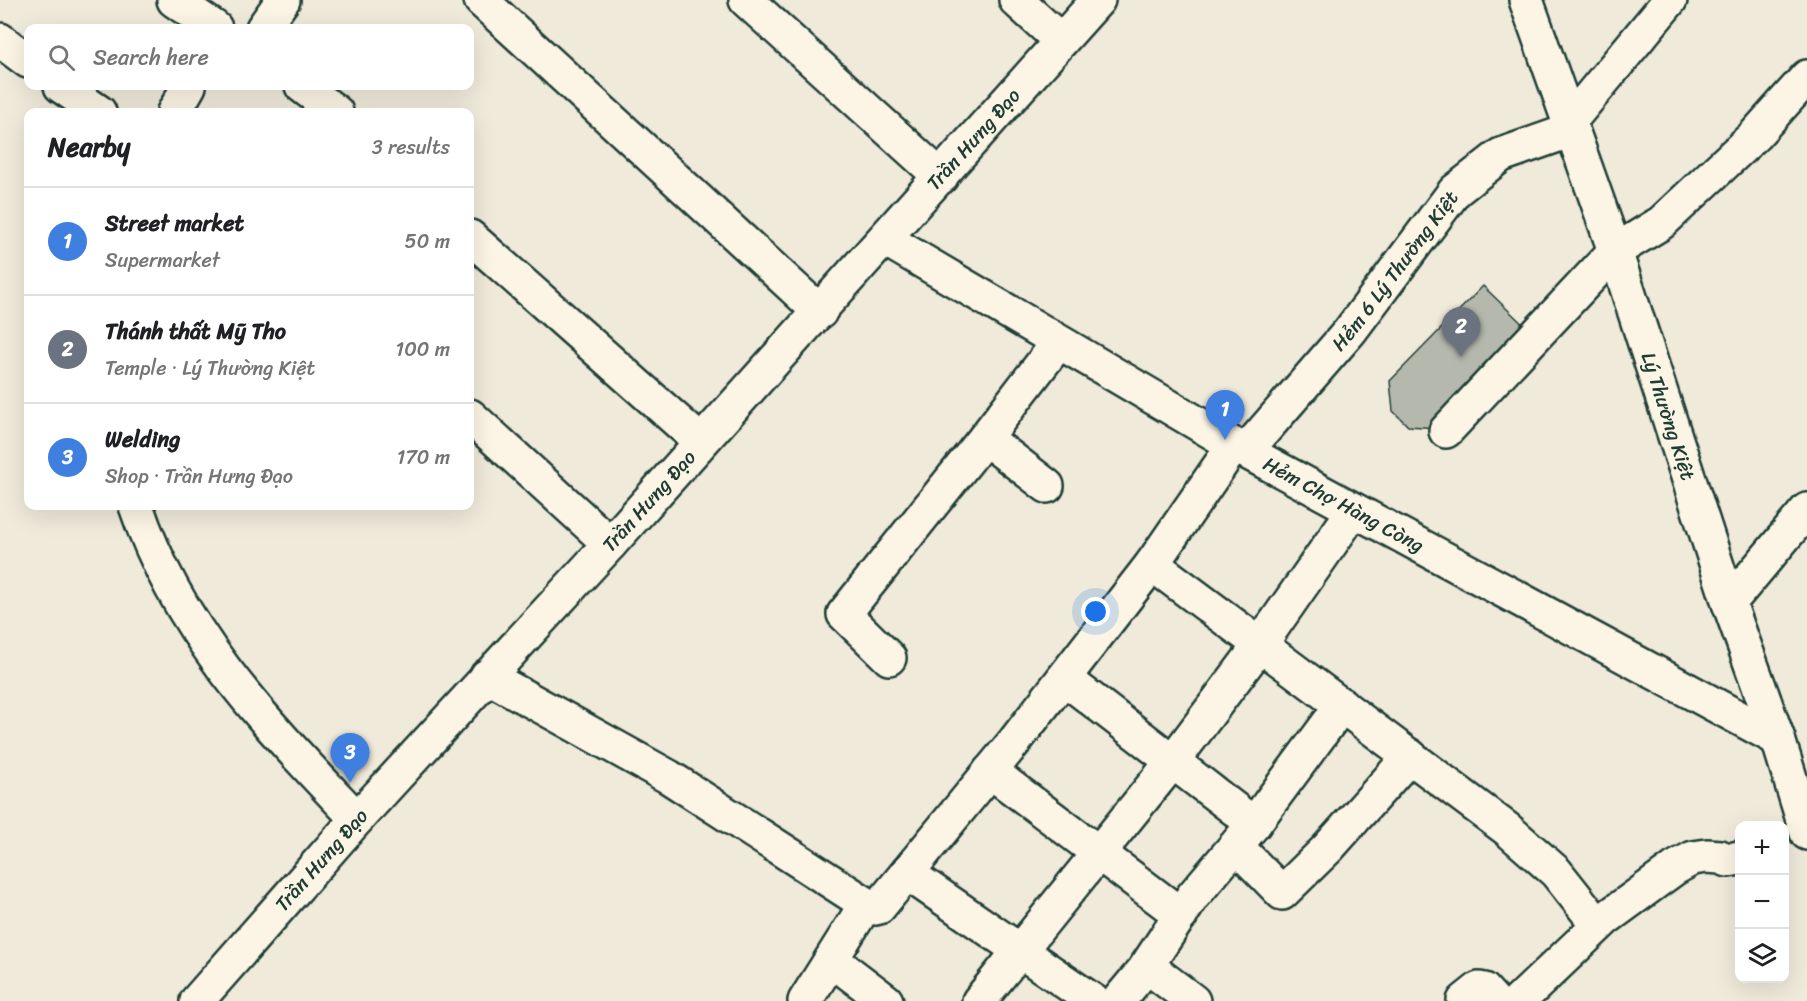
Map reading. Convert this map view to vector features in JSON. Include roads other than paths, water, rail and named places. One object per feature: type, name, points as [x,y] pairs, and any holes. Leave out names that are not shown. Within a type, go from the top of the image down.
[{"type":"street","points":[[174,0],[208,24]]},
{"type":"street","points":[[267,24],[282,0]]},
{"type":"street","points":[[481,0],[820,312]]},
{"type":"street","points":[[746,0],[941,177]]},
{"type":"street","points":[[1016,0],[1061,41]]},
{"type":"street","name":"Trần Hưng Đạo","points":[[204,999],[357,819],[820,312],[1098,0]]},
{"type":"street","name":"Lý Thường Kiệt","points":[[1526,0],[1615,251],[1729,603],[1778,739],[1807,833]]},
{"type":"street","points":[[1570,126],[1670,0]]},
{"type":"street","points":[[0,40],[24,59]]},
{"type":"street","points":[[1446,431],[1615,251],[1661,223],[1755,135],[1807,77]]},
{"type":"street","points":[[67,90],[93,108]]},
{"type":"street","points":[[176,108],[187,90]]},
{"type":"street","points":[[307,90],[331,108]]},
{"type":"street","name":"Hẻm 6 Lý Thường Kiệt","points":[[805,1001],[870,906],[885,901],[1064,678],[1240,448],[1350,331],[1455,191],[1501,155],[1570,126]]},
{"type":"street","name":"Hẻm Chợ Hàng Còng","points":[[885,240],[1240,448],[1778,739]]},
{"type":"street","points":[[474,241],[701,442]]},
{"type":"street","points":[[889,658],[844,614],[1058,343]]},
{"type":"street","points":[[474,420],[610,544]]},
{"type":"street","points":[[985,438],[1047,486]]},
{"type":"street","points":[[137,510],[163,575],[205,643],[244,697],[357,819]]},
{"type":"street","points":[[979,1001],[1173,761],[1260,645],[1354,510]]},
{"type":"street","points":[[1729,603],[1807,510]]},
{"type":"street","points":[[1152,564],[1507,829],[1556,872],[1599,925]]},
{"type":"street","points":[[487,676],[669,777],[870,906]]},
{"type":"street","points":[[1064,678],[1173,761],[1245,835],[1282,893],[1328,848],[1410,756]]},
{"type":"street","points":[[1118,1001],[1147,966],[1193,896],[1245,835],[1342,705]]},
{"type":"street","points":[[990,771],[1180,915]]},
{"type":"street","points":[[1789,847],[1807,843]]},
{"type":"street","points":[[1519,1001],[1599,925],[1675,868],[1693,858],[1707,856],[1728,860],[1735,859]]},
{"type":"street","points":[[906,873],[1093,1001]]},
{"type":"street","points":[[832,960],[885,1001]]},
{"type":"street","points":[[1147,966],[1193,1001]]},
{"type":"street","points":[[1464,1001],[1479,989],[1484,990],[1494,1001]]},
{"type":"place","name":"Thánh thất Mỹ Tho","points":[[1461,357]]},
{"type":"place","name":"Street market","points":[[1225,440]]},
{"type":"place","name":"Welding","points":[[350,783]]}]
